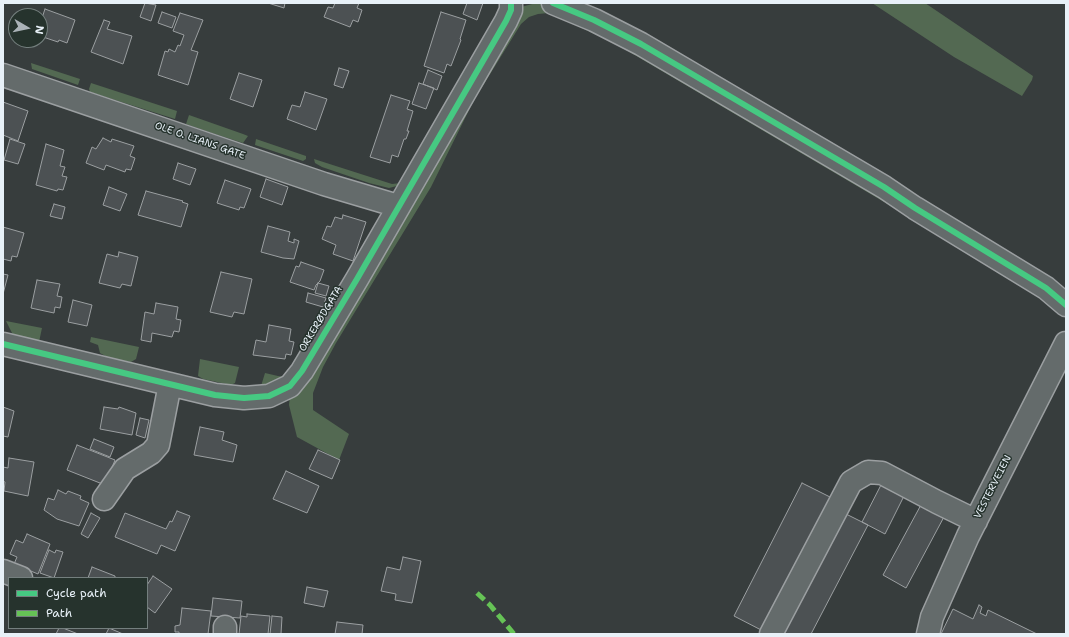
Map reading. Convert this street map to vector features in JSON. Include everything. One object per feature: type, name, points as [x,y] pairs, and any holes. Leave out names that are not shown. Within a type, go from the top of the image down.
[{"type":"street","name":"ORKERØDGATA","points":[[3,344],[215,395],[244,398],[269,396],[290,386],[302,371],[506,21],[511,10],[511,3]]},
{"type":"street","points":[[553,3],[594,20],[641,44],[884,187],[915,208],[1046,288],[1066,305]]},
{"type":"street","name":"OLE O. LIANS GATE","points":[[3,74],[324,184],[398,206]]},
{"type":"street","name":"VESTERVEIEN","points":[[928,634],[932,617],[976,521],[1066,343]]},
{"type":"street","points":[[104,499],[125,469],[151,453],[158,445],[170,384]]},
{"type":"street","points":[[771,634],[851,482],[868,472],[882,473],[976,521]]},
{"type":"street","points":[[3,571],[18,577]]},
{"type":"green space","points":[[536,3],[543,4],[637,47],[974,255],[616,44],[549,13],[538,14],[529,17],[521,24],[474,100],[431,187],[336,343],[323,367],[313,393],[313,410],[349,434],[339,460],[297,437],[289,405],[290,395],[521,7]]},
{"type":"green space","points":[[872,3],[925,3],[1033,76],[1032,80],[1022,96],[954,57]]},
{"type":"green space","points":[[31,63],[80,79],[78,85],[32,69]]},
{"type":"green space","points":[[91,83],[177,111],[175,119],[90,92],[89,89]]},
{"type":"green space","points":[[189,115],[248,136],[243,143],[186,124]]},
{"type":"green space","points":[[256,139],[306,156],[306,159],[303,161],[255,145]]},
{"type":"green space","points":[[314,159],[392,184],[401,183],[397,186],[389,188],[369,183],[322,167],[315,163]]},
{"type":"green space","points":[[6,321],[42,328],[39,342],[14,337]]},
{"type":"green space","points":[[91,337],[139,347],[136,359],[131,362],[109,358],[100,353],[98,345],[90,342]]},
{"type":"green space","points":[[200,359],[239,367],[235,383],[231,385],[203,379],[198,376]]},
{"type":"green space","points":[[265,373],[287,377],[279,385],[261,386]]},
{"type":"building","points":[[145,3],[156,5],[151,21],[140,17]]},
{"type":"building","points":[[268,3],[285,3],[284,8]]},
{"type":"building","points":[[335,3],[359,3],[357,8],[362,10],[358,22],[353,20],[350,27],[324,17],[328,7],[333,8]]},
{"type":"building","points":[[467,3],[483,3],[477,20],[463,14]]},
{"type":"building","points":[[48,10],[75,20],[67,43],[59,40],[58,42],[48,39]]},
{"type":"building","points":[[162,12],[176,17],[172,28],[158,23]]},
{"type":"building","points":[[441,12],[466,20],[460,39],[461,40],[451,66],[447,64],[444,73],[424,66]]},
{"type":"building","points":[[180,13],[203,20],[191,50],[198,52],[188,85],[158,75],[165,51],[168,52],[169,49],[175,52],[178,45],[180,46],[184,35],[173,31]]},
{"type":"building","points":[[104,20],[110,22],[107,29],[132,36],[123,64],[91,52]]},
{"type":"building","points":[[339,68],[349,71],[343,88],[334,85]]},
{"type":"building","points":[[428,70],[442,76],[437,90],[423,84]]},
{"type":"building","points":[[239,73],[262,80],[253,107],[230,99]]},
{"type":"building","points":[[419,83],[434,88],[426,109],[412,104]]},
{"type":"building","points":[[305,92],[327,99],[316,130],[287,119],[292,105],[300,107]]},
{"type":"building","points":[[391,95],[410,101],[407,109],[413,111],[406,139],[404,139],[398,157],[392,155],[390,163],[370,157]]},
{"type":"building","points":[[3,102],[28,111],[18,141],[3,135]]},
{"type":"building","points":[[103,138],[111,142],[112,139],[134,146],[130,156],[135,158],[131,170],[126,169],[125,172],[106,165],[104,170],[86,163],[92,147],[96,149]]},
{"type":"building","points":[[10,139],[25,144],[18,164],[4,160]]},
{"type":"building","points":[[46,144],[64,150],[60,166],[65,167],[62,176],[67,177],[63,190],[58,189],[57,191],[36,185]]},
{"type":"building","points":[[178,163],[196,169],[190,185],[173,179]]},
{"type":"building","points":[[266,179],[288,187],[282,205],[260,197]]},
{"type":"building","points":[[225,180],[251,189],[244,208],[240,207],[239,210],[217,203]]},
{"type":"building","points":[[109,187],[127,194],[120,211],[103,205]]},
{"type":"building","points":[[146,191],[183,201],[182,202],[188,204],[181,227],[138,215]]},
{"type":"building","points":[[54,204],[65,207],[62,219],[50,216]]},
{"type":"building","points":[[343,215],[366,222],[353,261],[333,254],[336,245],[322,239],[327,226],[331,227],[335,217],[342,219]]},
{"type":"building","points":[[268,226],[290,232],[288,241],[294,243],[294,239],[299,241],[294,259],[283,258],[261,252]]},
{"type":"building","points":[[3,227],[24,233],[17,257],[12,256],[11,261],[3,259]]},
{"type":"building","points":[[119,252],[138,257],[131,286],[122,284],[120,288],[99,283],[107,254],[118,257]]},
{"type":"building","points":[[301,262],[324,270],[320,281],[314,290],[290,282],[296,266],[299,267]]},
{"type":"building","points":[[221,272],[252,279],[244,314],[234,312],[232,317],[210,312]]},
{"type":"building","points":[[3,274],[8,275],[3,294]]},
{"type":"building","points":[[37,280],[60,284],[57,296],[62,297],[60,308],[55,307],[54,313],[31,308]]},
{"type":"building","points":[[318,283],[329,286],[326,296],[315,293]]},
{"type":"building","points":[[308,293],[326,298],[323,307],[306,302]]},
{"type":"building","points":[[73,300],[92,305],[87,326],[68,322]]},
{"type":"building","points":[[156,303],[178,307],[176,319],[181,320],[179,332],[174,331],[172,337],[152,333],[151,342],[141,340],[145,312],[154,314]]},
{"type":"building","points":[[269,325],[291,329],[289,341],[294,342],[291,355],[286,354],[285,359],[253,355],[256,340],[266,342]]},
{"type":"building","points":[[3,407],[14,411],[8,437],[3,436]]},
{"type":"building","points":[[104,407],[118,409],[119,407],[136,413],[132,435],[100,429]]},
{"type":"building","points":[[140,418],[149,420],[145,438],[136,435]]},
{"type":"building","points":[[200,427],[224,432],[222,440],[237,445],[233,462],[194,455]]},
{"type":"building","points":[[94,439],[114,447],[110,457],[90,449]]},
{"type":"building","points":[[77,445],[115,460],[105,485],[67,470]]},
{"type":"building","points":[[318,450],[340,460],[332,479],[309,469]]},
{"type":"building","points":[[9,458],[34,462],[28,496],[4,491],[5,482],[3,481],[3,467],[8,468]]},
{"type":"building","points":[[286,471],[319,486],[307,513],[273,499]]},
{"type":"building","points":[[802,483],[834,499],[765,632],[734,616]]},
{"type":"building","points":[[882,483],[905,494],[885,534],[862,522]]},
{"type":"building","points":[[58,490],[66,494],[68,491],[81,496],[80,499],[89,503],[79,526],[57,519],[44,510],[48,498],[54,500]]},
{"type":"building","points":[[922,503],[945,515],[906,588],[883,575]]},
{"type":"building","points":[[177,511],[190,516],[175,551],[161,545],[157,554],[115,537],[125,513],[166,529],[170,521],[172,522]]},
{"type":"building","points":[[91,513],[100,518],[88,538],[81,534]]},
{"type":"building","points":[[844,513],[868,525],[811,634],[781,634]]},
{"type":"building","points":[[27,534],[50,544],[38,574],[14,564],[17,557],[10,554],[16,540],[23,543]]},
{"type":"building","points":[[49,550],[55,553],[56,550],[63,552],[54,577],[40,573]]},
{"type":"building","points":[[403,557],[421,561],[412,603],[395,600],[396,594],[381,591],[387,567],[400,570]]},
{"type":"building","points":[[92,567],[115,576],[115,577],[88,577]]},
{"type":"building","points":[[153,576],[172,589],[155,613],[148,608],[148,584]]},
{"type":"building","points":[[307,587],[328,591],[324,607],[304,603]]},
{"type":"building","points":[[213,598],[242,601],[240,618],[211,616]]},
{"type":"building","points":[[979,605],[982,607],[980,613],[986,616],[988,610],[1037,634],[941,634],[953,609],[973,619]]},
{"type":"building","points":[[182,608],[211,611],[208,634],[179,634],[179,632],[175,632],[175,626],[180,625]]},
{"type":"building","points":[[247,614],[270,616],[268,634],[239,634],[241,616],[247,617]]},
{"type":"building","points":[[272,616],[282,617],[281,634],[270,634]]},
{"type":"building","points":[[337,622],[363,625],[362,634],[335,634]]},
{"type":"building","points":[[58,629],[66,629],[78,634],[56,634]]},
{"type":"building","points":[[108,629],[111,629],[123,634],[106,634]]},
{"type":"marked path","points":[[477,593],[490,605],[514,634]]},
{"type":"cycle path","points":[[3,344],[215,395],[244,398],[269,396],[290,386],[302,371],[357,279],[506,21],[511,10],[511,3]]},
{"type":"cycle path","points":[[553,3],[594,20],[641,44],[884,187],[915,208],[1046,288],[1066,305]]}]
